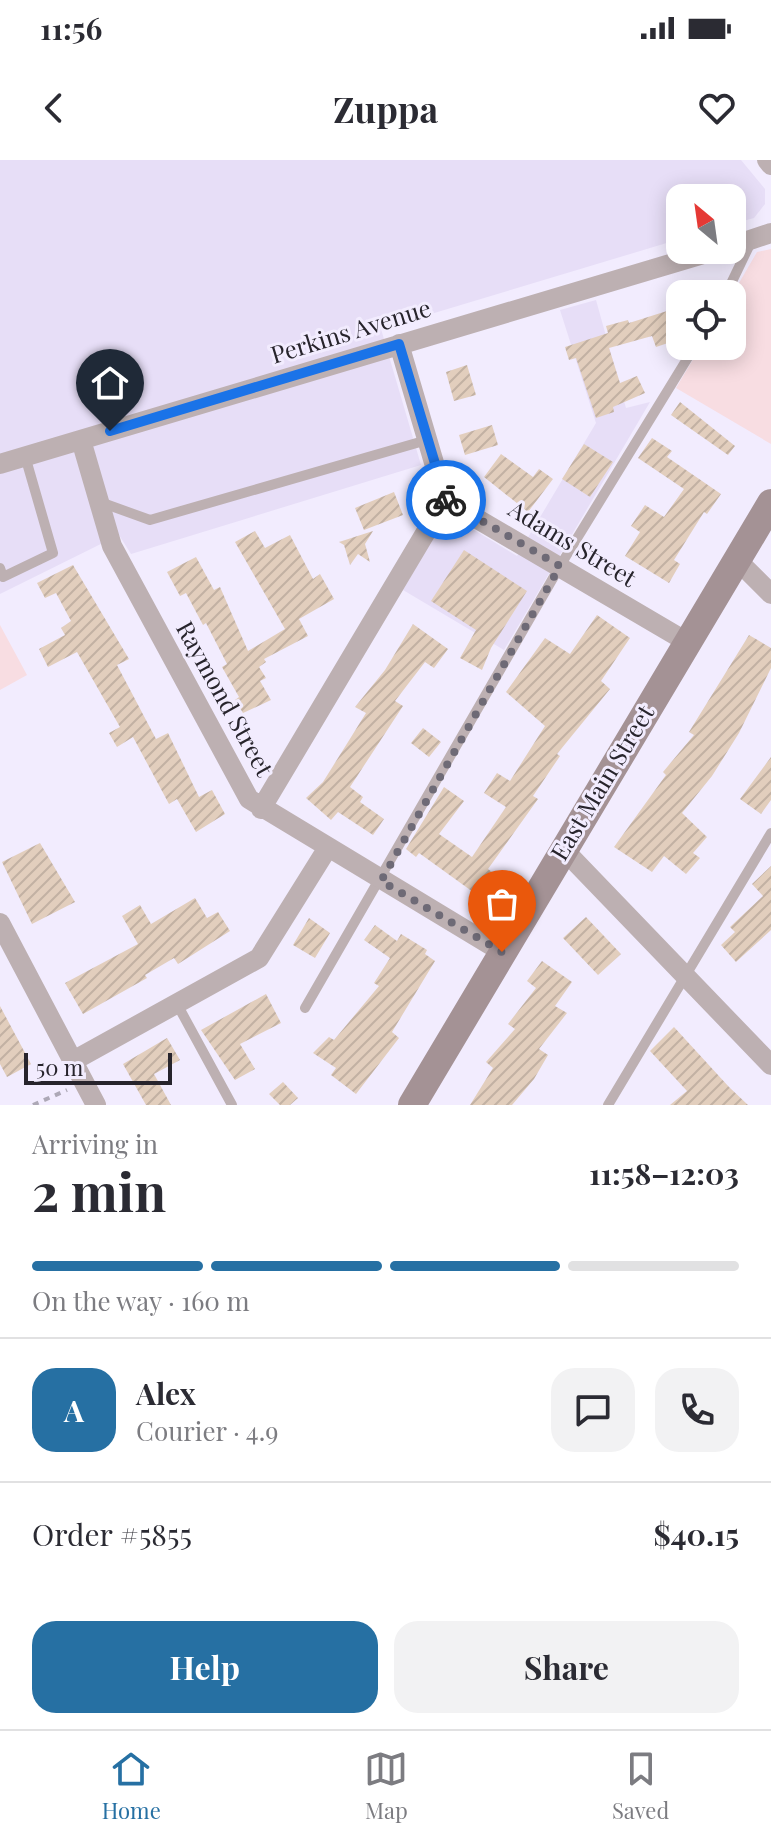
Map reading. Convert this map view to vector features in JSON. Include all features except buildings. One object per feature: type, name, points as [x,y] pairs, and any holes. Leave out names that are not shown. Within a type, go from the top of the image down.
[{"type":"main road","name":"East Main Street","points":[[412,1105],[771,503]]},
{"type":"street","points":[[767,160],[771,165]]},
{"type":"street","name":"Perkins Avenue","points":[[0,464],[670,264]]},
{"type":"street","points":[[261,809],[445,500],[399,344]]},
{"type":"street","name":"Raymond Street","points":[[81,440],[112,546],[249,799],[327,849],[502,952]]},
{"type":"street","name":"Adams Street","points":[[445,500],[687,642]]},
{"type":"street","points":[[737,560],[771,594]]},
{"type":"street","points":[[73,1061],[259,958],[327,849]]},
{"type":"street","points":[[564,850],[771,1065]]},
{"type":"street","points":[[0,923],[96,1105]]},
{"type":"lane","points":[[732,280],[751,239]]},
{"type":"lane","points":[[305,1008],[560,566],[686,360]]},
{"type":"lane","points":[[97,501],[150,520],[427,440]]},
{"type":"lane","points":[[0,568],[3,577],[53,553],[25,456]]},
{"type":"lane","points":[[608,1105],[770,836]]},
{"type":"lane","points":[[177,1004],[232,1105]]},
{"type":"path","points":[[33,1105],[84,1083]]},
{"type":"shaded area","points":[[0,160],[741,160],[765,189],[765,204],[754,218],[746,220],[746,184],[666,184],[666,243],[381,329],[421,465],[131,554],[119,535],[0,594]]},
{"type":"shaded area","points":[[771,249],[771,444],[676,388],[693,360],[746,360],[746,280],[741,280],[757,252]]},
{"type":"shaded area","points":[[596,300],[626,408],[650,402],[504,650],[403,590],[439,527],[449,519],[456,519],[517,556],[596,423],[560,310]]},
{"type":"shaded area","points":[[0,625],[27,675],[0,690]]},
{"type":"way so far","points":[[446,500],[560,566],[381,881],[502,952]]},
{"type":"route","points":[[110,431],[399,344],[446,500]]}]
